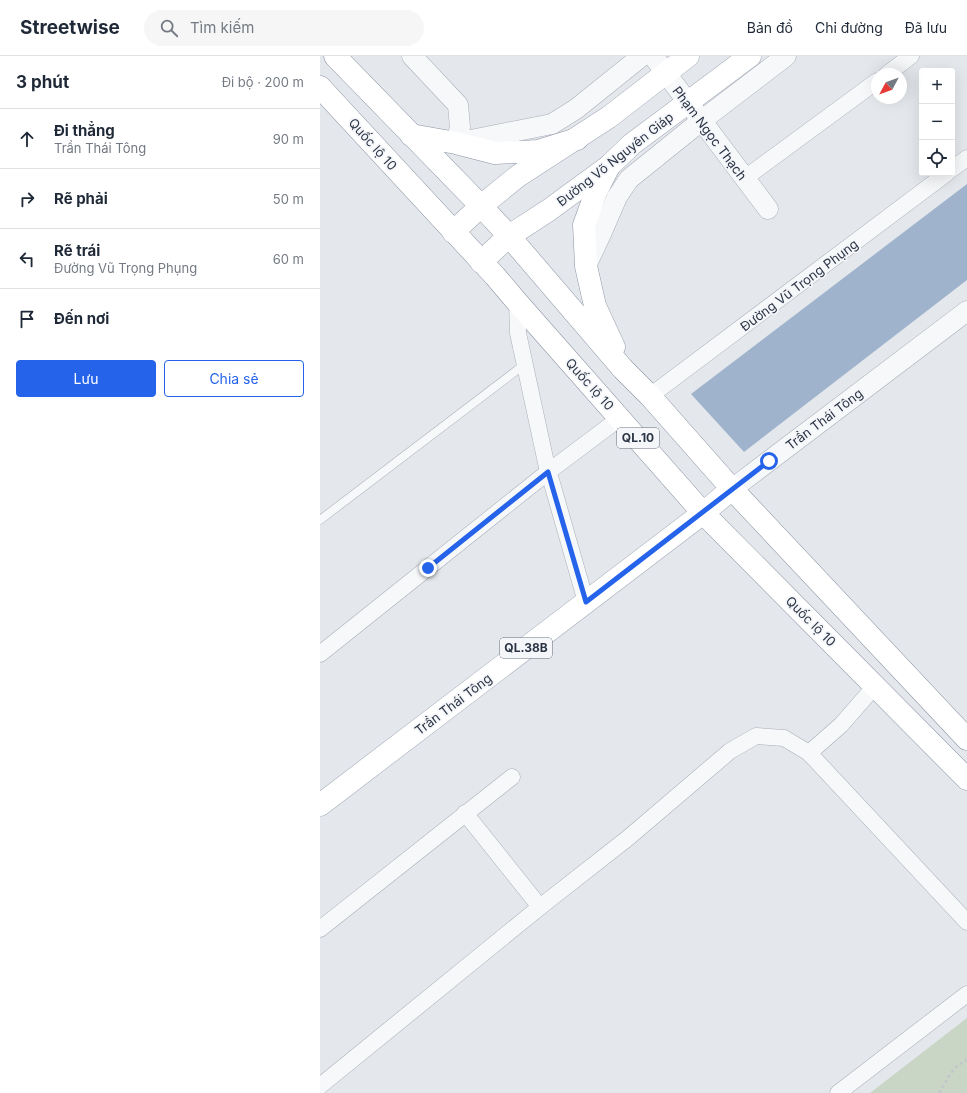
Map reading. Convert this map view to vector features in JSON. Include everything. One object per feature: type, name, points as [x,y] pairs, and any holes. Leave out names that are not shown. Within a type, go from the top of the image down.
[{"type":"main road","name":"QL.10","points":[[335,56],[509,236],[623,369],[650,396],[732,489],[967,739]]},
{"type":"main road","points":[[453,232],[481,206],[518,176],[609,118],[688,56]]},
{"type":"main road","name":"Đường Võ Nguyên Giáp","points":[[481,262],[509,236],[549,210],[609,166],[632,144],[750,56]]},
{"type":"main road","name":"Quốc lộ 10","points":[[320,87],[495,276],[703,512],[967,779]]},
{"type":"main road","points":[[411,135],[456,143],[495,153],[538,151],[577,139]]},
{"type":"main road","points":[[609,166],[596,192],[584,224],[586,266],[595,306],[623,369]]},
{"type":"main road","name":"Trần Thái Tông","points":[[320,805],[584,597],[703,512],[732,489]]},
{"type":"street","points":[[412,56],[458,105],[460,127],[456,143],[552,124],[576,109],[642,56]]},
{"type":"street","name":"Phạm Ngọc Thạch","points":[[653,56],[665,74],[768,209]]},
{"type":"street","name":"Đường Võ Nguyên Giáp","points":[[586,266],[617,197],[629,179],[701,121],[786,56]]},
{"type":"street","points":[[895,68],[911,56]]},
{"type":"street","points":[[745,178],[871,85]]},
{"type":"street","points":[[955,167],[967,158]]},
{"type":"street","name":"Đường Vũ Trọng Phụng","points":[[650,396],[943,176]]},
{"type":"street","points":[[517,302],[518,333],[550,476],[584,597]]},
{"type":"street","name":"Trần Thái Tông","points":[[732,489],[967,311]]},
{"type":"street","points":[[320,654],[550,476],[620,418]]},
{"type":"street","points":[[809,753],[841,725],[875,686]]},
{"type":"street","points":[[320,1086],[628,838],[730,751],[756,736],[784,738],[809,753],[967,922]]},
{"type":"street","points":[[320,929],[512,776]]},
{"type":"street","points":[[465,814],[540,908]]},
{"type":"street","points":[[838,1093],[967,994]]},
{"type":"lane","points":[[320,520],[525,364]]},
{"type":"path","points":[[939,1093],[951,1073],[958,1065],[967,1060]]},
{"type":"green space","points":[[967,1018],[967,1093],[870,1093]]},
{"type":"water","points":[[967,184],[967,280],[744,452],[691,394]]},
{"type":"route","points":[[428,568],[548,472],[586,602],[769,461]]}]
